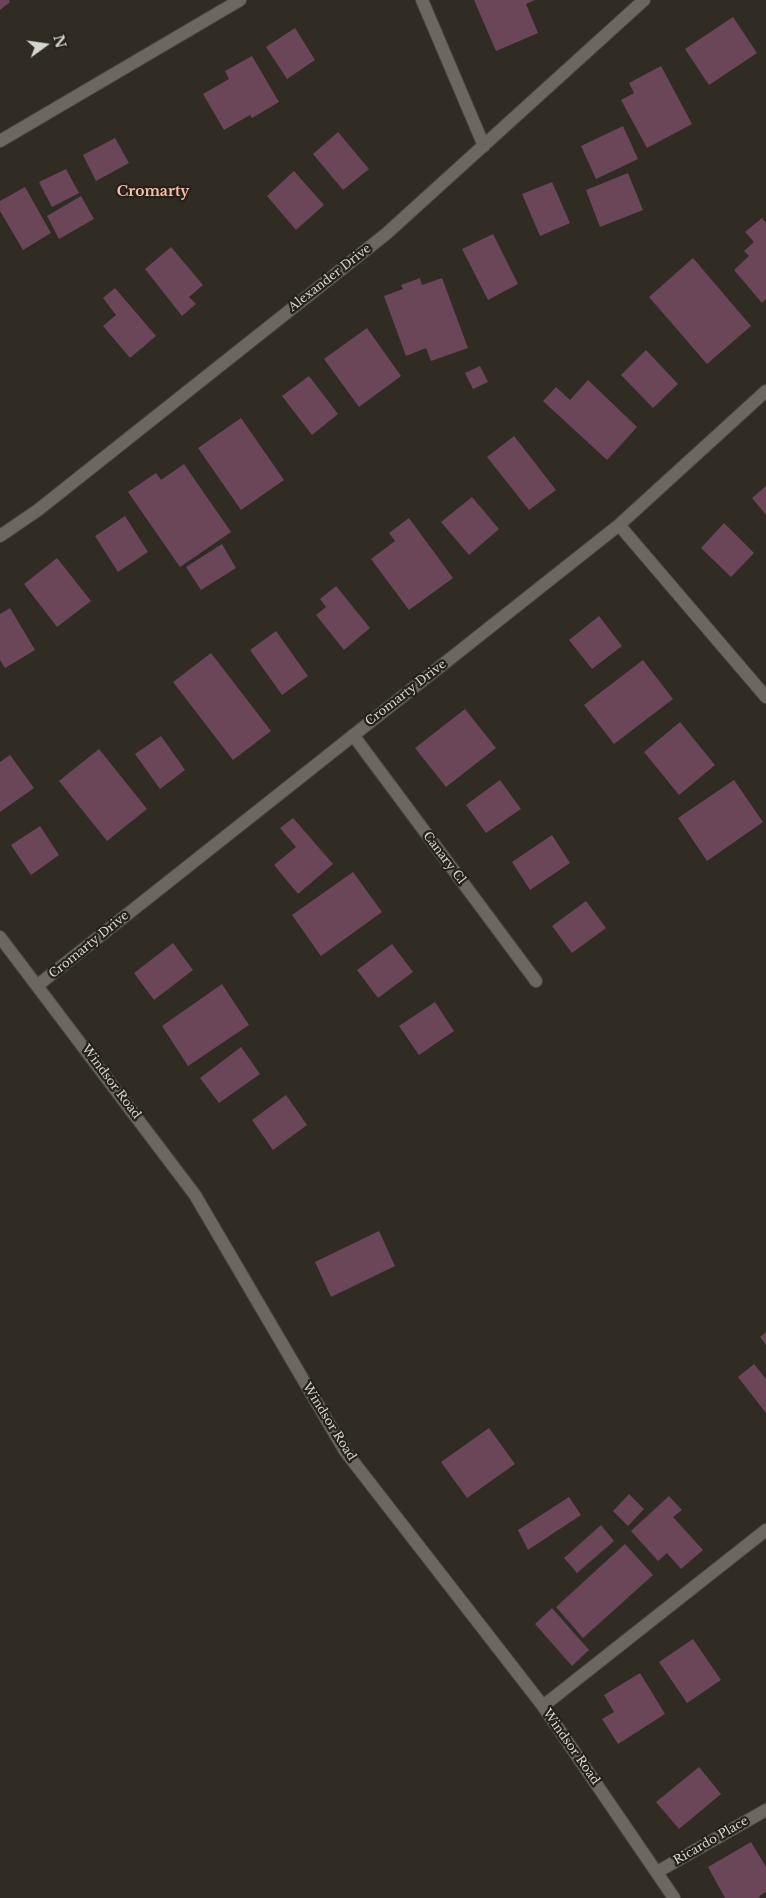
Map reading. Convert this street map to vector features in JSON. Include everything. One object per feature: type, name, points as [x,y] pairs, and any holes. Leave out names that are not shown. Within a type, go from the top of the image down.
[{"type":"street","points":[[0,141],[240,0]]},
{"type":"street","points":[[422,0],[484,146]]},
{"type":"street","name":"Alexander Drive","points":[[0,536],[38,510],[386,234],[644,0]]},
{"type":"street","name":"Cromarty Drive","points":[[38,986],[618,525],[766,391]]},
{"type":"street","points":[[618,525],[766,697]]},
{"type":"street","name":"Canary Cl","points":[[353,735],[536,981]]},
{"type":"street","name":"Windsor Road","points":[[0,937],[195,1195],[345,1451],[543,1706],[674,1898]]},
{"type":"street","points":[[543,1706],[766,1530]]},
{"type":"street","name":"Ricardo Place","points":[[657,1872],[766,1810]]},
{"type":"building","points":[[0,0],[9,0],[10,2],[0,10]]},
{"type":"building","points":[[474,0],[535,0],[526,4],[538,33],[496,51]]},
{"type":"building","points":[[733,17],[757,53],[709,85],[685,49]]},
{"type":"building","points":[[295,28],[315,60],[287,79],[266,47]]},
{"type":"building","points":[[252,56],[279,102],[252,118],[250,115],[224,130],[203,94],[229,79],[225,71]]},
{"type":"building","points":[[661,66],[692,124],[647,148],[621,100],[634,93],[629,83]]},
{"type":"building","points":[[623,126],[638,159],[596,179],[581,146]]},
{"type":"building","points":[[338,132],[369,169],[343,190],[313,154]]},
{"type":"building","points":[[115,138],[129,163],[96,181],[83,155]]},
{"type":"building","points":[[66,169],[79,193],[52,207],[39,182]]},
{"type":"building","points":[[294,171],[324,205],[296,230],[267,196]]},
{"type":"building","points":[[628,173],[643,210],[600,227],[586,190]]},
{"type":"building","points":[[552,182],[570,223],[540,236],[522,194]]},
{"type":"building","points":[[25,187],[51,233],[23,250],[0,211],[0,201]]},
{"type":"building","points":[[81,196],[94,219],[59,239],[47,216]]},
{"type":"building","points":[[762,218],[766,223],[766,299],[762,303],[734,270],[749,256],[744,251],[754,242],[745,232]]},
{"type":"building","points":[[493,234],[518,284],[488,300],[462,249]]},
{"type":"building","points":[[171,247],[203,285],[189,297],[196,304],[182,316],[145,269]]},
{"type":"building","points":[[693,258],[751,326],[707,364],[649,297]]},
{"type":"building","points":[[420,278],[422,285],[442,278],[468,348],[431,361],[426,348],[406,356],[384,296],[403,289],[401,285]]},
{"type":"building","points":[[115,288],[156,336],[130,358],[103,326],[116,315],[103,298]]},
{"type":"building","points":[[367,328],[401,376],[359,407],[324,359]]},
{"type":"building","points":[[646,350],[678,384],[653,408],[621,375]]},
{"type":"building","points":[[480,366],[488,382],[473,389],[465,373]]},
{"type":"building","points":[[309,376],[338,414],[312,435],[282,396]]},
{"type":"building","points":[[588,380],[637,427],[607,460],[543,401],[556,387],[570,400]]},
{"type":"building","points":[[241,418],[284,480],[241,510],[198,448]]},
{"type":"building","points":[[514,436],[556,490],[529,510],[487,457]]},
{"type":"building","points":[[184,464],[231,532],[180,567],[128,492],[156,473],[161,480]]},
{"type":"building","points":[[766,486],[766,515],[752,498]]},
{"type":"building","points":[[472,497],[499,529],[469,555],[441,522]]},
{"type":"building","points":[[125,516],[148,552],[118,572],[95,536]]},
{"type":"building","points":[[409,518],[453,578],[409,610],[371,559],[395,541],[389,533]]},
{"type":"building","points":[[724,523],[754,553],[731,577],[701,548]]},
{"type":"building","points":[[222,544],[236,568],[201,590],[186,567]]},
{"type":"building","points":[[57,558],[91,601],[57,627],[24,584]]},
{"type":"building","points":[[336,586],[370,628],[344,650],[316,615],[326,607],[320,599]]},
{"type":"building","points":[[10,608],[35,650],[5,668],[0,660],[0,614]]},
{"type":"building","points":[[599,616],[622,646],[592,669],[569,640]]},
{"type":"building","points":[[276,631],[308,676],[282,695],[250,650]]},
{"type":"building","points":[[211,653],[271,731],[233,760],[173,682]]},
{"type":"building","points":[[643,660],[673,699],[614,744],[584,705]]},
{"type":"building","points":[[465,709],[496,748],[446,787],[415,748]]},
{"type":"building","points":[[680,722],[715,765],[679,795],[644,752]]},
{"type":"building","points":[[161,736],[185,770],[160,789],[135,754]]},
{"type":"building","points":[[99,749],[147,809],[107,841],[59,781]]},
{"type":"building","points":[[10,755],[34,788],[0,812],[0,762]]},
{"type":"building","points":[[500,780],[521,809],[486,833],[466,805]]},
{"type":"building","points":[[734,780],[763,822],[707,861],[678,818]]},
{"type":"building","points":[[293,818],[333,864],[298,894],[274,865],[296,847],[280,828]]},
{"type":"building","points":[[40,826],[59,855],[31,875],[11,845]]},
{"type":"building","points":[[552,835],[570,863],[530,890],[512,862]]},
{"type":"building","points":[[353,872],[382,912],[321,956],[292,915]]},
{"type":"building","points":[[586,901],[606,928],[572,953],[552,926]]},
{"type":"building","points":[[173,943],[193,970],[154,1000],[134,973]]},
{"type":"building","points":[[392,944],[413,972],[378,998],[357,970]]},
{"type":"building","points":[[222,984],[249,1025],[188,1066],[162,1026]]},
{"type":"building","points":[[435,1002],[454,1031],[419,1055],[399,1026]]},
{"type":"building","points":[[241,1047],[260,1074],[219,1103],[200,1078]]},
{"type":"building","points":[[286,1095],[307,1125],[273,1150],[252,1120]]},
{"type":"building","points":[[379,1231],[395,1266],[331,1297],[315,1262]]},
{"type":"building","points":[[766,1332],[766,1345],[760,1337]]},
{"type":"building","points":[[754,1364],[766,1379],[766,1413],[738,1377]]},
{"type":"building","points":[[489,1428],[515,1464],[467,1498],[441,1462]]},
{"type":"building","points":[[629,1494],[644,1509],[628,1526],[613,1511]]},
{"type":"building","points":[[669,1496],[682,1510],[673,1517],[703,1550],[681,1569],[667,1553],[658,1561],[631,1531]]},
{"type":"building","points":[[569,1497],[581,1515],[528,1550],[518,1530]]},
{"type":"building","points":[[601,1525],[614,1541],[577,1573],[564,1558]]},
{"type":"building","points":[[625,1544],[653,1575],[583,1638],[556,1607]]},
{"type":"building","points":[[552,1608],[589,1650],[572,1666],[535,1624]]},
{"type":"building","points":[[693,1639],[721,1680],[687,1703],[659,1662]]},
{"type":"building","points":[[640,1673],[665,1714],[618,1744],[602,1719],[614,1712],[604,1695]]},
{"type":"building","points":[[699,1767],[721,1794],[679,1829],[656,1802]]},
{"type":"building","points":[[751,1842],[766,1867],[766,1892],[759,1896],[760,1898],[725,1898],[708,1867]]},
{"type":"district","name":"Cromarty","points":[[153,192]]}]
